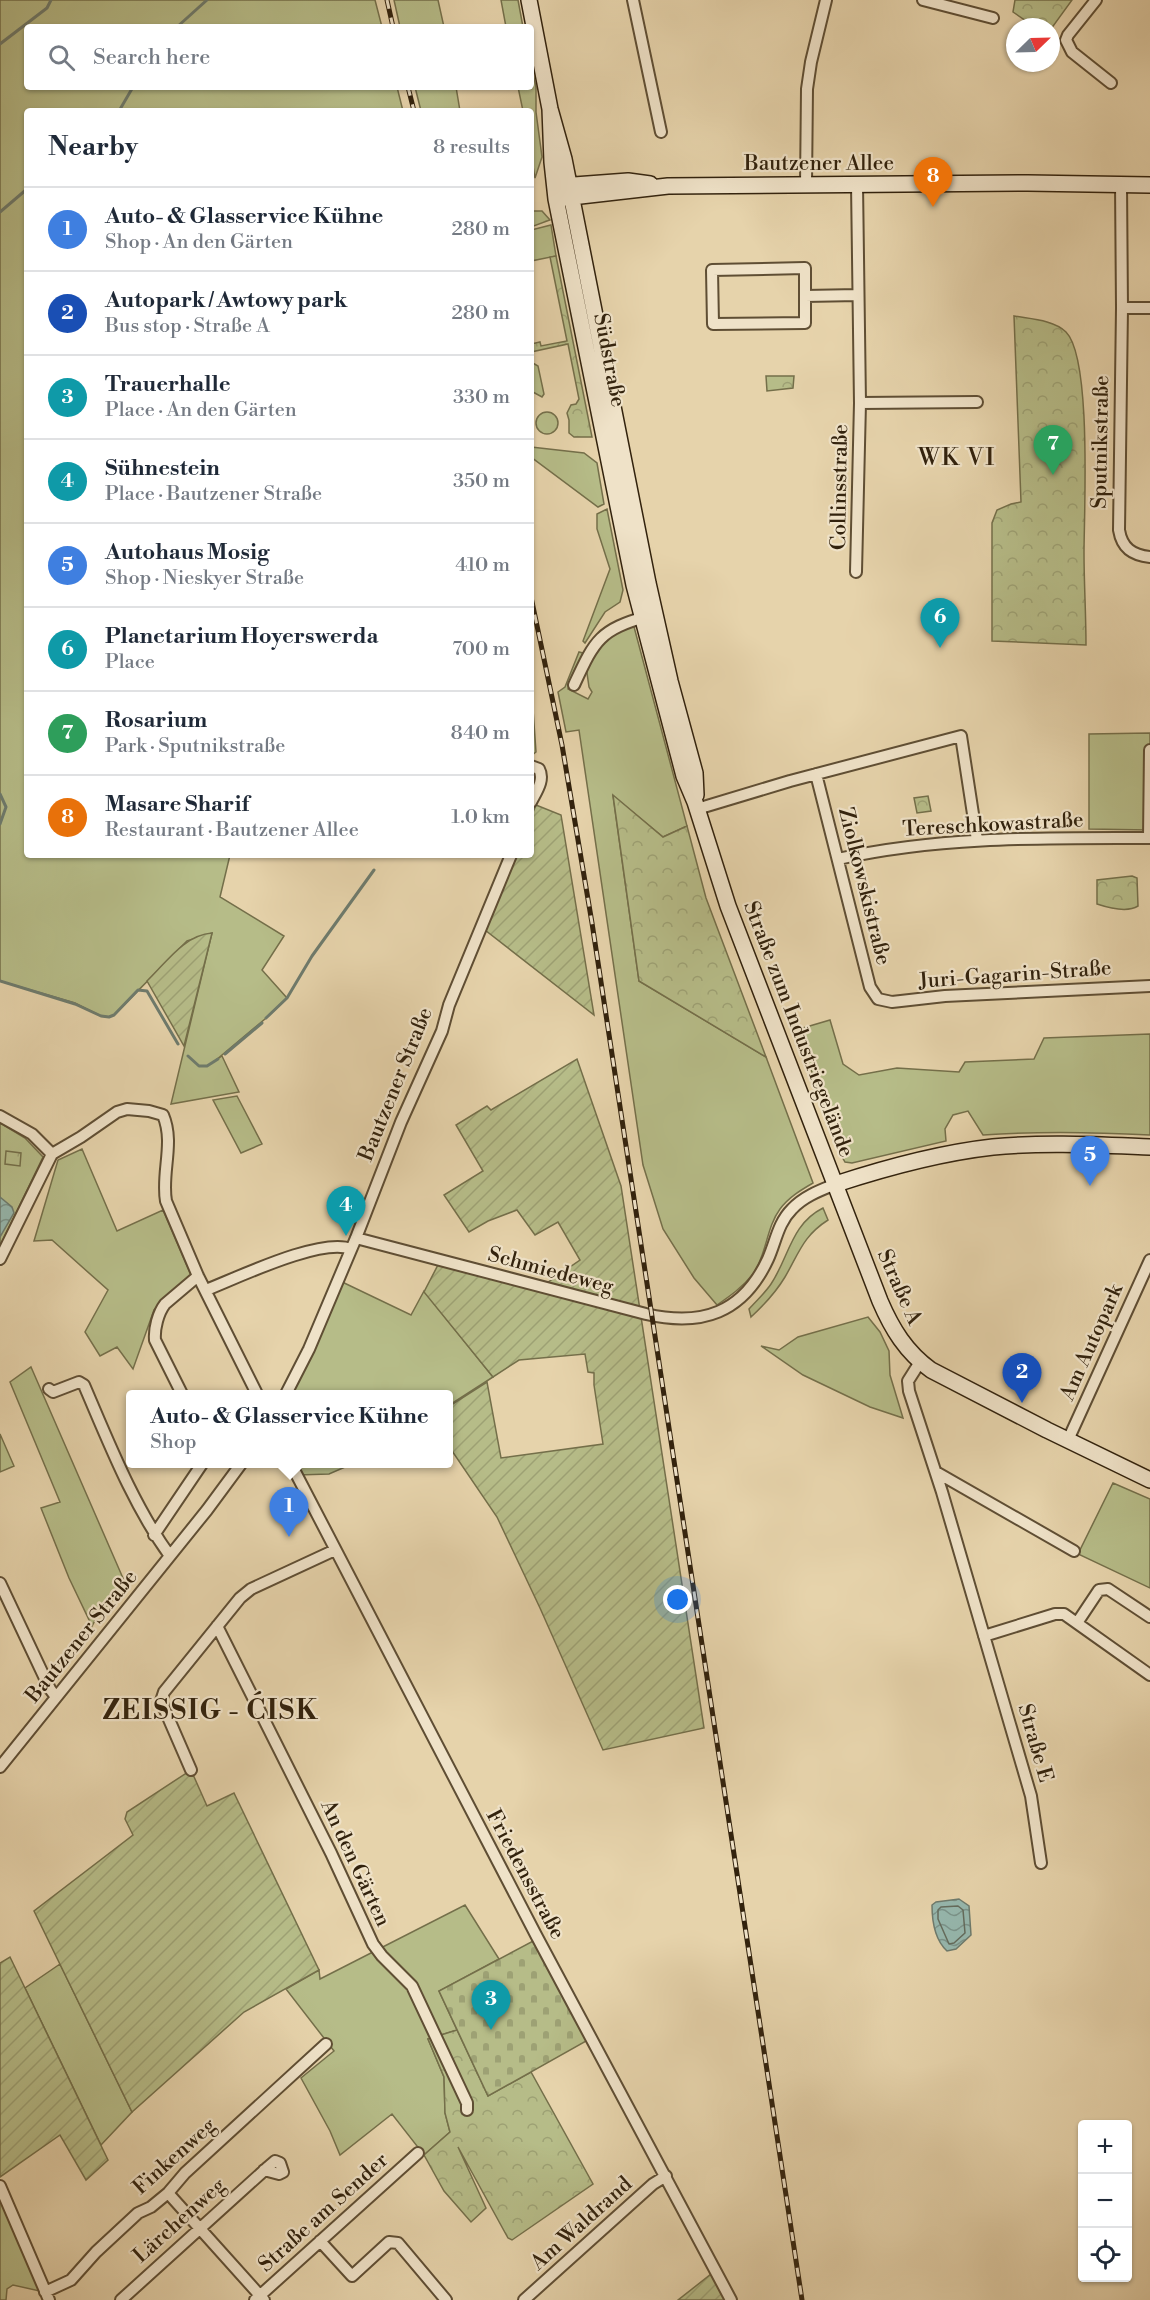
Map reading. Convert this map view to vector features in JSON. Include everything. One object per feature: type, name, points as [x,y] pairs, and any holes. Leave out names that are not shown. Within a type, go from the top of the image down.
[{"type":"main road","name":"Südstraße","points":[[529,0],[534,24]]},
{"type":"main road","name":"Südstraße","points":[[534,26],[563,192],[649,616]]},
{"type":"main road","name":"Bautzener Allee","points":[[563,192],[668,186],[806,184],[1150,185]]},
{"type":"main road","name":"Straße zum Industriegelände","points":[[649,616],[695,773],[696,805],[728,906],[836,1184]]},
{"type":"main road","points":[[836,1184],[917,1160],[994,1147],[1076,1144],[1150,1147]]},
{"type":"main road","name":"Straße A","points":[[836,1184],[891,1326],[901,1342],[920,1362],[941,1376],[1150,1480]]},
{"type":"street","points":[[633,0],[660,132]]},
{"type":"street","points":[[806,184],[807,89],[826,0]]},
{"type":"street","points":[[923,0],[993,18]]},
{"type":"street","points":[[1096,0],[1068,34],[1066,40],[1072,52],[1111,83]]},
{"type":"street","name":"Collinsstraße","points":[[856,572],[860,403],[857,184]]},
{"type":"street","name":"Sputnikstraße","points":[[1121,184],[1119,530],[1122,544],[1134,554],[1150,557]]},
{"type":"street","points":[[805,268],[805,296],[804,323],[713,324],[712,270],[805,268]]},
{"type":"street","points":[[805,296],[858,295]]},
{"type":"street","points":[[1122,308],[1150,308]]},
{"type":"street","name":"Collinsstraße","points":[[860,403],[977,402]]},
{"type":"street","points":[[574,685],[592,648],[599,639],[610,630],[649,616]]},
{"type":"street","points":[[696,805],[961,736],[977,840]]},
{"type":"street","points":[[1149,838],[1150,750]]},
{"type":"street","points":[[534,767],[539,769],[542,780],[534,796]]},
{"type":"street","name":"Ziolkowskistraße","points":[[816,774],[870,987],[874,995],[883,1001]]},
{"type":"street","name":"Tereschkowastraße","points":[[838,859],[908,846],[977,840],[1149,838]]},
{"type":"street","name":"Bautzener Straße","points":[[288,1390],[309,1349],[356,1238],[378,1177],[442,1031],[456,986],[511,858]]},
{"type":"street","name":"Juri-Gagarin-Straße","points":[[883,1001],[1150,986]]},
{"type":"street","points":[[0,1259],[52,1154],[117,1112],[127,1109],[149,1110],[163,1115],[166,1123],[168,1149],[164,1189],[166,1201],[198,1276],[255,1390]]},
{"type":"street","points":[[0,1116],[32,1134],[52,1154]]},
{"type":"street","name":"Straße zum Industriegelände","points":[[734,1303],[763,1269],[772,1251],[778,1229],[792,1209],[804,1199],[836,1184]]},
{"type":"street","name":"Schmiedeweg","points":[[356,1238],[658,1317],[678,1320],[697,1319],[734,1303]]},
{"type":"street","points":[[206,1290],[317,1249],[343,1246],[351,1249]]},
{"type":"street","name":"Am Autopark","points":[[1068,1440],[1150,1260]]},
{"type":"street","points":[[180,1390],[155,1340],[155,1334],[162,1308],[198,1276]]},
{"type":"street","name":"Straße E","points":[[920,1362],[908,1381],[909,1391],[936,1472],[1031,1796],[1041,1863]]},
{"type":"street","points":[[49,1389],[54,1392],[78,1382],[84,1385],[154,1535],[170,1556]]},
{"type":"street","points":[[154,1535],[199,1468]]},
{"type":"street","name":"Bautzener Straße","points":[[0,1767],[238,1468]]},
{"type":"street","name":"Friedensstraße","points":[[293,1468],[536,1935],[731,2300]]},
{"type":"street","points":[[936,1472],[1074,1551]]},
{"type":"street","points":[[190,1770],[161,1701],[164,1692],[240,1598],[252,1589],[335,1550]]},
{"type":"street","points":[[0,1583],[50,1689],[56,1697]]},
{"type":"street","points":[[1077,1623],[1099,1590],[1108,1588],[1150,1617]]},
{"type":"street","points":[[984,1636],[1055,1614],[1064,1614],[1150,1675]]},
{"type":"street","name":"An den Gärten","points":[[217,1626],[326,1843],[373,1944],[412,1986],[467,2103],[467,2110]]},
{"type":"street","name":"Finkenweg","points":[[47,2296],[88,2264],[96,2252],[138,2213],[151,2207],[168,2193],[185,2173],[326,2044]]},
{"type":"street","name":"Straße am Sender","points":[[259,2298],[418,2153]]},
{"type":"street","name":"Lärchenweg","points":[[121,2300],[264,2170]]},
{"type":"street","name":"Am Waldrand","points":[[524,2300],[653,2184],[666,2176]]},
{"type":"street","points":[[0,2186],[47,2296]]},
{"type":"street","points":[[168,2193],[259,2298]]},
{"type":"street","points":[[320,2241],[352,2276],[389,2242],[398,2243],[446,2300]]},
{"type":"green space","points":[[0,0],[375,0],[381,24],[24,24],[24,90],[398,90],[402,108],[24,108],[24,858],[229,858],[220,897],[284,936],[262,970],[287,998],[216,1060],[222,1056],[239,1092],[171,1104],[212,933],[187,941],[114,1015],[109,1017],[101,1016],[75,1003],[0,981]]},
{"type":"green space","points":[[394,0],[438,0],[443,24],[399,24]]},
{"type":"green space","points":[[501,0],[518,0],[522,24],[505,24]]},
{"type":"green space","points":[[1015,0],[1072,0],[1059,18],[1022,18],[1013,12]]},
{"type":"green space","points":[[534,78],[542,157],[535,178],[534,108],[522,108],[519,90],[534,90]]},
{"type":"green space","points":[[416,90],[456,90],[460,108],[420,108]]},
{"type":"green space","points":[[534,211],[542,211],[550,220],[534,226]]},
{"type":"green space","points":[[551,225],[556,256],[534,260],[534,229]]},
{"type":"green space","points":[[556,256],[592,437],[574,437],[569,433],[567,413],[571,405],[576,404],[579,399],[568,344],[534,351],[534,343],[540,342],[541,346],[567,341],[550,257]]},
{"type":"green space","points":[[1014,316],[1049,322],[1066,332],[1074,347],[1080,372],[1085,437],[1086,645],[992,641],[992,523],[997,510],[1021,502]]},
{"type":"green space","points":[[534,364],[538,366],[544,394],[542,397],[534,393]]},
{"type":"green space","points":[[766,376],[794,376],[793,388],[767,391]]},
{"type":"green space","points":[[547,412],[555,415],[558,423],[555,431],[547,434],[539,431],[536,423],[539,415]]},
{"type":"green space","points":[[534,447],[584,453],[597,463],[604,504],[598,507],[534,459]]},
{"type":"green space","points":[[607,509],[623,590],[620,602],[605,612],[585,643],[583,641],[610,569],[597,529],[597,514]]},
{"type":"green space","points":[[633,623],[687,826],[663,837],[613,796],[639,981],[766,1057],[813,1183],[791,1197],[780,1209],[775,1216],[758,1266],[753,1274],[741,1287],[717,1305],[694,1278],[663,1229],[643,1165],[579,730],[566,732],[558,692],[565,687],[579,652],[583,653],[568,689],[588,699],[592,692],[586,666],[603,640]]},
{"type":"green space","points":[[534,724],[536,752],[534,754]]},
{"type":"green space","points":[[1150,733],[1150,830],[1089,829],[1089,734]]},
{"type":"green space","points":[[613,795],[663,837],[687,826],[706,898],[766,1057],[639,981]]},
{"type":"green space","points":[[928,796],[931,811],[917,813],[914,798]]},
{"type":"green space","points":[[536,805],[561,815],[594,1015],[485,930],[514,858],[534,858],[534,810]]},
{"type":"green space","points":[[1132,876],[1137,878],[1138,906],[1123,909],[1097,904],[1097,880]]},
{"type":"green space","points":[[212,933],[184,1046],[147,981],[184,944]]},
{"type":"green space","points":[[830,1020],[843,1064],[859,1075],[897,1068],[959,1072],[965,1062],[1034,1059],[1044,1038],[1150,1034],[1150,1135],[1066,1132],[983,1135],[968,1111],[953,1115],[945,1129],[946,1141],[852,1163],[845,1162],[836,1146],[833,1128],[796,1030]]},
{"type":"green space","points":[[577,1059],[621,1186],[704,1728],[603,1750],[497,1517],[453,1452],[453,1404],[487,1382],[501,1458],[603,1444],[594,1373],[588,1372],[585,1354],[519,1360],[493,1377],[424,1292],[440,1261],[541,1287],[580,1260],[558,1222],[535,1235],[517,1210],[488,1221],[469,1232],[444,1195],[483,1171],[456,1125],[487,1106],[491,1110]]},
{"type":"green space","points":[[237,1096],[262,1144],[241,1153],[213,1100]]},
{"type":"green space","points":[[0,1123],[25,1138],[43,1157],[0,1246]]},
{"type":"green space","points":[[82,1149],[117,1231],[163,1210],[191,1275],[154,1310],[133,1369],[117,1347],[100,1356],[85,1332],[108,1290],[52,1240],[34,1241],[58,1160]]},
{"type":"green space","points":[[6,1151],[21,1153],[20,1166],[5,1164]]},
{"type":"green space","points":[[823,1208],[828,1220],[807,1239],[778,1288],[751,1317],[749,1309],[771,1284],[797,1232],[812,1215]]},
{"type":"green space","points":[[338,1280],[411,1315],[424,1291],[493,1377],[453,1403],[453,1390],[288,1390]]},
{"type":"green space","points":[[868,1317],[880,1332],[889,1351],[890,1375],[903,1418],[870,1407],[803,1375],[761,1346],[779,1350],[798,1337]]},
{"type":"green space","points":[[31,1367],[126,1585],[97,1617],[92,1626],[69,1578],[41,1508],[60,1502],[10,1382]]},
{"type":"green space","points":[[0,1434],[14,1466],[0,1472]]},
{"type":"green space","points":[[294,1468],[343,1468],[329,1474],[297,1475]]},
{"type":"green space","points":[[1113,1483],[1150,1499],[1150,1588],[1078,1554]]},
{"type":"green space","points":[[191,1770],[207,1806],[234,1793],[319,1970],[244,2012],[132,2112],[34,1911],[133,1835],[125,1819],[127,1812]]},
{"type":"green space","points":[[465,1905],[499,1959],[439,1991],[457,2030],[428,2039],[444,2077],[445,2113],[450,2132],[424,2155],[392,2114],[340,2155],[330,2131],[301,2078],[334,2051],[286,1989],[319,1970],[320,1979]]},
{"type":"green space","points":[[535,1940],[588,2040],[488,2096],[439,1991]]},
{"type":"green space","points":[[10,1957],[108,2160],[86,2180],[60,2135],[0,2177],[0,1963]]},
{"type":"green space","points":[[60,1964],[132,2112],[101,2145],[25,1988]]},
{"type":"green space","points":[[457,2030],[488,2096],[531,2072],[593,2184],[512,2240],[508,2238],[458,2147],[486,2208],[471,2222],[444,2191],[424,2155],[450,2132],[445,2113],[444,2077],[428,2039]]},
{"type":"green space","points":[[0,2191],[44,2292],[13,2285],[7,2289],[6,2300],[0,2300]]},
{"type":"green space","points":[[715,2271],[731,2300],[678,2300]]},
{"type":"water","points":[[0,1197],[12,1207],[14,1213],[0,1237]]},
{"type":"water","points":[[959,1899],[969,1906],[971,1935],[956,1949],[947,1951],[935,1930],[932,1905],[936,1902]]},
{"type":"waterway","points":[[26,24],[47,8],[51,0]]},
{"type":"waterway","points":[[180,24],[207,0]]},
{"type":"waterway","points":[[0,44],[24,26]]},
{"type":"waterway","points":[[121,108],[131,90]]},
{"type":"waterway","points":[[0,212],[24,192]]},
{"type":"waterway","points":[[0,794],[6,807],[0,824]]},
{"type":"waterway","points":[[266,1018],[287,998],[312,956],[374,870]]},
{"type":"waterway","points":[[0,981],[109,1017],[114,1015],[138,990],[147,991],[178,1044]]},
{"type":"waterway","points":[[225,1054],[262,1023]]},
{"type":"waterway","points":[[188,1056],[199,1066],[207,1066],[218,1059]]},
{"type":"railway","points":[[387,0],[392,24]]},
{"type":"railway","points":[[409,90],[413,108]]},
{"type":"railway","points":[[534,611],[562,745],[592,923],[802,2300]]},
{"type":"place","name":"Masare Sharif","points":[[933,207]]},
{"type":"place","name":"Rosarium","points":[[1053,475]]},
{"type":"place","name":"Planetarium Hoyerswerda","points":[[940,648]]},
{"type":"place","name":"Autohaus Mosig","points":[[1090,1186]]},
{"type":"place","name":"Sühnestein","points":[[346,1236]]},
{"type":"place","name":"Autopark / Awtowy park","points":[[1022,1403]]},
{"type":"place","name":"Auto- & Glasservice Kühne","points":[[289,1537]]},
{"type":"place","name":"Trauerhalle","points":[[491,2030]]},
{"type":"district","name":"WK VI","points":[[957,457]]},
{"type":"district","name":"ZEISSIG - ĆISK","points":[[211,1710]]}]
